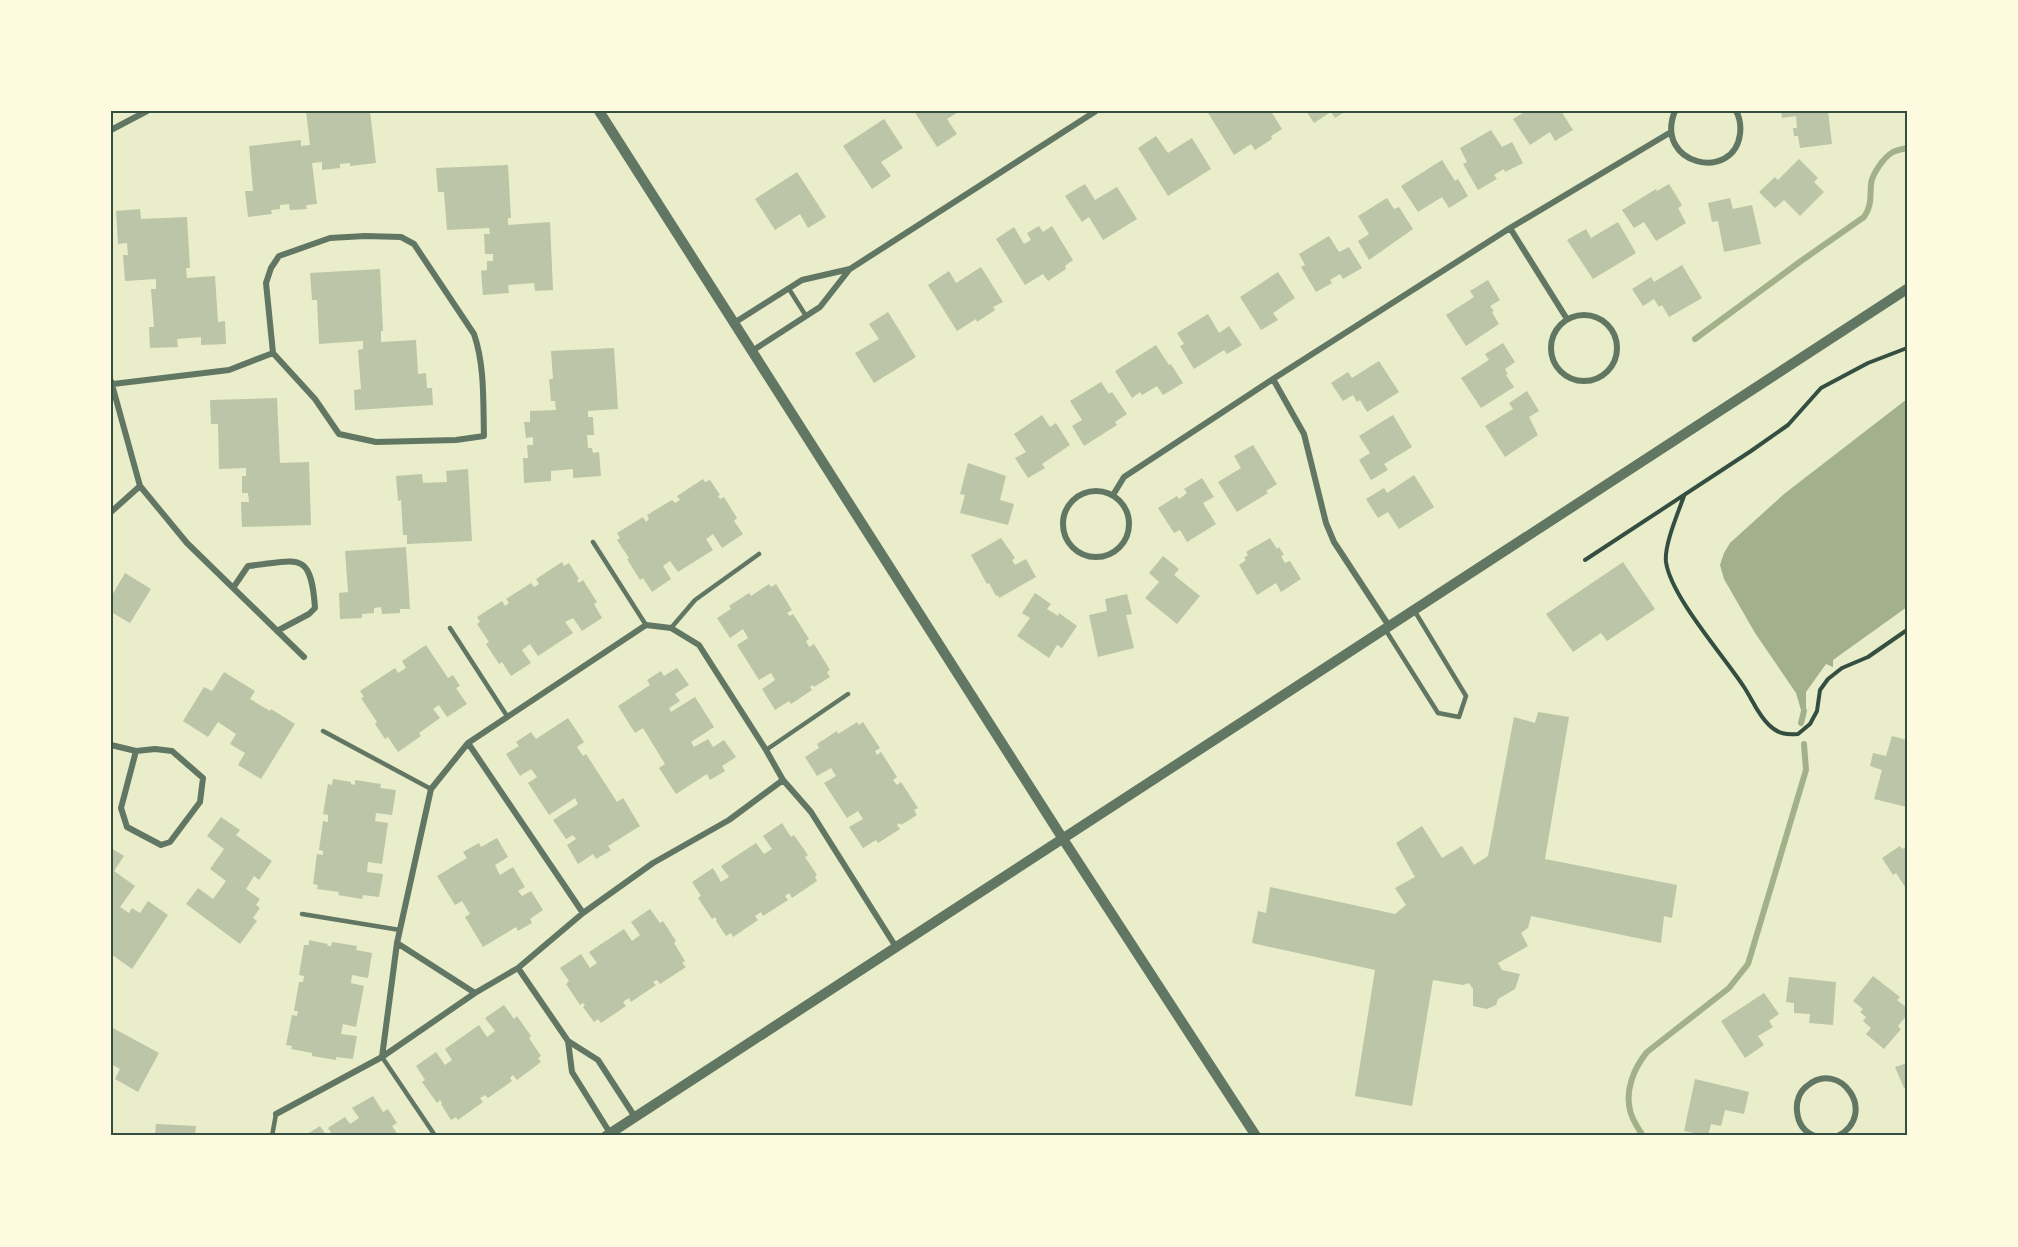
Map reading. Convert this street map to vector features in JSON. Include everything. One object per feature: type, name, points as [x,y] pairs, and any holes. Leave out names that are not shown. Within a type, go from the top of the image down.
[{"type":"street","points":[[111,130],[147,111]]},
{"type":"street","points":[[599,111],[1063,839],[1256,1136]]},
{"type":"street","points":[[752,351],[820,307],[850,269],[1096,111]]},
{"type":"street","points":[[1676,111],[1671,121],[1674,143],[1681,153],[1691,160],[1702,163],[1725,158],[1734,149],[1741,127],[1736,111]]},
{"type":"street","points":[[1113,495],[1124,477],[1273,379],[1510,228],[1671,132]]},
{"type":"street","points":[[1510,228],[1567,319]]},
{"type":"street","points":[[401,237],[414,244],[474,334],[483,390],[484,436],[456,440],[376,442],[339,434],[315,399],[273,353],[266,283],[271,268],[279,256],[330,238],[401,237]]},
{"type":"street","points":[[734,323],[802,280],[850,269]]},
{"type":"street","points":[[519,968],[567,1041],[572,1071],[608,1135],[1907,289]]},
{"type":"street","points":[[1578,315],[1589,315],[1608,326],[1614,335],[1617,346],[1616,357],[1612,367],[1604,375],[1583,382],[1563,375],[1556,366],[1551,356],[1550,346],[1553,335],[1567,319],[1578,315]]},
{"type":"street","points":[[273,353],[229,370],[112,382],[140,486],[187,543],[304,657]]},
{"type":"street","points":[[1273,379],[1304,434],[1326,523],[1334,542],[1387,628]]},
{"type":"street","points":[[111,512],[140,486]]},
{"type":"street","points":[[1091,490],[1113,495],[1127,512],[1128,534],[1123,544],[1105,556],[1094,558],[1083,555],[1067,541],[1063,531],[1062,519],[1065,509],[1072,500],[1091,490]]},
{"type":"street","points":[[233,588],[248,566],[292,562],[303,564],[309,571],[313,582],[315,608],[304,618],[277,631]]},
{"type":"street","points":[[382,1057],[397,943],[430,789],[468,744],[646,625],[670,627],[699,645],[783,780],[810,812],[896,947]]},
{"type":"street","points":[[468,744],[583,913]]},
{"type":"street","points":[[111,746],[136,751],[154,749],[172,752],[203,778],[200,802],[170,842],[161,845],[127,827],[121,808],[136,751]]},
{"type":"street","points":[[276,1114],[382,1057],[474,993],[519,968],[583,913],[653,863],[729,820],[783,780]]},
{"type":"street","points":[[397,943],[474,993]]},
{"type":"street","points":[[567,1041],[598,1059],[635,1117]]},
{"type":"street","points":[[1815,1136],[1802,1127],[1796,1108],[1803,1089],[1812,1082],[1822,1079],[1832,1079],[1842,1083],[1854,1099],[1856,1110],[1854,1120],[1850,1127],[1838,1136]]},
{"type":"lane","points":[[789,289],[806,316]]},
{"type":"lane","points":[[593,542],[646,625]]},
{"type":"lane","points":[[670,627],[695,600],[759,554]]},
{"type":"lane","points":[[1387,628],[1438,713],[1459,717],[1466,696],[1414,610]]},
{"type":"lane","points":[[450,628],[507,716]]},
{"type":"lane","points":[[766,750],[848,694]]},
{"type":"lane","points":[[323,731],[430,789]]},
{"type":"lane","points":[[302,914],[400,930]]},
{"type":"lane","points":[[382,1057],[434,1134]]},
{"type":"lane","points":[[273,1136],[276,1114]]},
{"type":"path","points":[[1585,560],[1788,425],[1821,388],[1868,363],[1907,348]]},
{"type":"path","points":[[1684,496],[1667,550],[1666,563],[1674,585],[1768,725],[1779,733],[1798,734],[1810,724],[1817,711],[1820,690],[1828,679],[1842,668],[1868,657],[1906,632]]},
{"type":"shaded area","points":[[1907,399],[1907,607],[1833,660],[1833,667],[1826,664],[1806,692],[1806,711],[1801,710],[1796,693],[1755,633],[1724,579],[1720,565],[1724,553],[1730,543],[1784,494]]},
{"type":"building","points":[[306,111],[370,111],[376,163],[350,166],[350,163],[340,164],[340,168],[322,170],[322,162],[312,163],[317,204],[306,205],[307,209],[290,210],[289,204],[280,205],[280,209],[271,210],[272,214],[248,217],[245,191],[253,191],[249,146],[301,140],[301,146],[310,145]]},
{"type":"building","points":[[914,111],[960,111],[947,119],[957,134],[937,147]]},
{"type":"building","points":[[1207,111],[1271,111],[1282,129],[1255,150],[1251,144],[1234,155]]},
{"type":"building","points":[[1306,111],[1346,111],[1335,118],[1331,112],[1314,123]]},
{"type":"building","points":[[1526,111],[1561,111],[1573,130],[1555,141],[1550,132],[1530,145],[1513,119]]},
{"type":"building","points":[[1781,111],[1828,111],[1832,144],[1800,148],[1798,136],[1794,136],[1793,128],[1797,128],[1796,116],[1782,118]]},
{"type":"building","points":[[884,119],[903,148],[881,162],[891,176],[872,189],[843,146]]},
{"type":"building","points":[[1491,130],[1502,147],[1512,142],[1523,163],[1494,175],[1497,179],[1478,190],[1463,164],[1467,162],[1460,148]]},
{"type":"building","points":[[1156,136],[1168,153],[1192,138],[1211,169],[1168,196],[1138,148]]},
{"type":"building","points":[[1799,159],[1818,178],[1814,182],[1824,192],[1800,216],[1784,200],[1775,208],[1759,192],[1775,177],[1778,180]]},
{"type":"building","points":[[1442,160],[1455,181],[1458,179],[1468,196],[1449,208],[1442,197],[1418,212],[1401,186]]},
{"type":"building","points":[[508,165],[511,218],[508,218],[508,225],[550,222],[553,290],[535,291],[534,283],[508,285],[509,293],[483,295],[481,271],[487,270],[487,261],[493,261],[493,254],[485,254],[484,234],[490,234],[489,228],[447,230],[444,192],[438,192],[436,168]]},
{"type":"building","points":[[797,172],[826,217],[808,228],[800,214],[775,230],[755,199]]},
{"type":"building","points":[[1085,184],[1095,200],[1117,187],[1137,219],[1103,240],[1089,217],[1082,222],[1065,196]]},
{"type":"building","points":[[1669,184],[1682,205],[1678,208],[1686,223],[1656,241],[1644,222],[1634,228],[1622,210],[1656,189],[1657,191]]},
{"type":"building","points":[[1387,198],[1394,209],[1399,207],[1413,229],[1369,260],[1358,241],[1369,234],[1358,216]]},
{"type":"building","points":[[1730,198],[1733,209],[1752,205],[1761,244],[1724,252],[1718,221],[1712,222],[1708,203]]},
{"type":"building","points":[[140,209],[141,219],[187,217],[190,268],[186,268],[187,278],[215,276],[218,322],[225,321],[226,344],[201,345],[201,337],[177,339],[178,347],[150,348],[149,327],[154,327],[151,289],[156,289],[156,279],[125,281],[123,255],[128,255],[127,243],[118,244],[116,211]]},
{"type":"building","points":[[1618,222],[1636,253],[1593,279],[1567,240],[1586,229],[1591,238]]},
{"type":"building","points":[[1039,226],[1043,232],[1052,226],[1073,260],[1065,266],[1066,269],[1048,281],[1043,274],[1025,285],[996,239],[1014,227],[1024,244],[1031,240],[1027,233]]},
{"type":"building","points":[[1329,236],[1339,252],[1349,247],[1362,268],[1343,279],[1340,274],[1330,280],[1332,283],[1316,292],[1301,267],[1305,265],[1299,254]]},
{"type":"building","points":[[1682,265],[1702,298],[1669,317],[1662,305],[1659,307],[1654,299],[1643,306],[1632,289],[1651,277],[1654,282]]},
{"type":"building","points":[[981,267],[1003,302],[993,307],[995,310],[977,322],[976,319],[957,331],[928,285],[949,271],[956,283]]},
{"type":"building","points":[[380,269],[383,331],[381,331],[381,342],[416,340],[418,374],[426,373],[427,388],[432,388],[433,405],[355,410],[354,390],[361,389],[358,350],[363,349],[363,341],[319,344],[317,300],[312,300],[310,273]]},
{"type":"building","points":[[1278,272],[1295,298],[1273,313],[1278,320],[1261,330],[1240,297]]},
{"type":"building","points":[[1488,280],[1500,300],[1490,306],[1499,324],[1466,346],[1446,315],[1474,297],[1470,291]]},
{"type":"building","points":[[888,312],[916,357],[874,383],[855,353],[879,339],[869,324]]},
{"type":"building","points":[[1208,314],[1219,333],[1229,326],[1242,345],[1227,354],[1224,350],[1194,369],[1180,346],[1184,344],[1177,333]]},
{"type":"building","points":[[1503,343],[1515,362],[1505,369],[1514,387],[1481,408],[1461,378],[1489,360],[1485,354]]},
{"type":"building","points":[[1156,345],[1183,383],[1163,395],[1157,386],[1142,395],[1140,392],[1132,398],[1115,371]]},
{"type":"building","points":[[614,348],[618,409],[588,411],[588,417],[593,417],[594,435],[587,435],[588,448],[592,448],[593,453],[599,452],[601,476],[573,478],[573,469],[551,471],[551,481],[524,483],[523,458],[528,458],[527,445],[533,445],[533,437],[526,438],[524,422],[530,422],[530,411],[556,410],[555,401],[551,401],[549,379],[553,379],[551,351]]},
{"type":"building","points":[[1379,361],[1399,392],[1367,412],[1360,400],[1357,402],[1353,395],[1343,401],[1331,383],[1348,372],[1352,378]]},
{"type":"building","points":[[1101,382],[1109,394],[1112,392],[1127,414],[1115,422],[1117,425],[1084,446],[1072,426],[1082,420],[1070,401]]},
{"type":"building","points":[[1527,391],[1539,411],[1529,417],[1538,435],[1505,457],[1485,426],[1513,409],[1509,403]]},
{"type":"building","points":[[277,398],[280,463],[309,462],[311,525],[242,527],[241,502],[249,502],[248,493],[242,493],[242,476],[246,476],[246,468],[219,469],[218,424],[211,424],[210,400]]},
{"type":"building","points":[[1042,415],[1050,427],[1056,423],[1070,445],[1042,464],[1045,468],[1028,478],[1015,458],[1026,452],[1014,434]]},
{"type":"building","points":[[1393,415],[1412,447],[1384,464],[1388,470],[1371,480],[1359,460],[1370,453],[1359,436]]},
{"type":"building","points":[[1253,445],[1277,484],[1266,491],[1268,493],[1237,512],[1218,482],[1241,468],[1234,456]]},
{"type":"building","points":[[968,463],[1006,476],[1000,500],[1014,504],[1008,525],[960,513],[965,495],[960,494]]},
{"type":"building","points":[[468,469],[472,541],[407,544],[407,535],[403,535],[401,500],[398,501],[396,476],[422,474],[423,483],[447,482],[446,471]]},
{"type":"building","points":[[1414,475],[1434,507],[1399,529],[1388,512],[1378,518],[1366,499],[1384,488],[1387,493]]},
{"type":"building","points":[[1202,478],[1214,497],[1203,503],[1216,524],[1187,542],[1180,530],[1174,533],[1158,508],[1177,496],[1179,499],[1187,493],[1184,489]]},
{"type":"building","points":[[703,479],[705,482],[710,480],[720,495],[718,496],[720,499],[724,497],[737,518],[734,521],[743,534],[722,548],[713,534],[706,539],[713,550],[678,572],[670,561],[663,566],[671,579],[652,592],[643,578],[640,580],[627,559],[629,558],[617,540],[620,538],[617,533],[643,517],[646,522],[649,519],[647,515],[672,500],[675,503],[680,500],[677,496]]},
{"type":"building","points":[[1001,538],[1015,558],[1012,560],[1015,565],[1026,559],[1036,577],[999,598],[989,583],[987,584],[971,555]]},
{"type":"building","points":[[1270,538],[1284,555],[1281,556],[1285,563],[1290,561],[1301,579],[1281,592],[1276,583],[1257,595],[1239,565],[1246,560],[1244,558],[1248,555],[1246,552]]},
{"type":"building","points":[[406,547],[410,609],[400,609],[400,613],[382,614],[381,607],[374,608],[374,613],[362,614],[362,618],[340,619],[339,593],[348,592],[345,551]]},
{"type":"building","points":[[1163,556],[1179,569],[1174,575],[1200,596],[1177,624],[1145,598],[1159,582],[1149,573]]},
{"type":"building","points":[[562,562],[564,566],[569,563],[579,583],[583,580],[597,602],[594,604],[602,618],[582,631],[573,618],[565,622],[573,633],[538,656],[530,644],[522,650],[531,663],[511,676],[502,662],[499,664],[486,644],[489,642],[477,624],[480,622],[477,617],[502,601],[505,606],[509,603],[506,599],[531,583],[534,587],[539,584],[536,579]]},
{"type":"building","points":[[1623,562],[1655,609],[1607,641],[1601,633],[1573,652],[1546,614]]},
{"type":"building","points":[[125,573],[151,589],[130,623],[111,612],[111,597]]},
{"type":"building","points":[[769,584],[771,587],[776,584],[792,610],[787,613],[790,616],[793,614],[809,639],[806,641],[809,647],[814,644],[830,670],[827,672],[830,677],[810,687],[812,690],[791,704],[789,701],[775,710],[762,689],[775,680],[771,673],[759,680],[737,645],[748,638],[743,629],[730,638],[717,618],[731,609],[729,606],[749,593],[751,596]]},
{"type":"building","points":[[1035,593],[1051,604],[1047,609],[1058,616],[1059,613],[1077,626],[1062,648],[1057,645],[1049,658],[1017,636],[1030,618],[1022,613]]},
{"type":"building","points":[[1127,594],[1132,614],[1126,615],[1134,648],[1098,657],[1089,615],[1107,611],[1105,599]]},
{"type":"building","points":[[426,645],[448,678],[453,675],[460,686],[456,688],[467,704],[447,717],[439,705],[433,709],[440,718],[419,733],[421,736],[398,752],[375,724],[377,722],[361,698],[364,697],[360,691],[395,668],[398,673],[406,668],[402,661]]},
{"type":"building","points":[[677,668],[689,685],[675,694],[680,701],[669,708],[671,712],[695,697],[714,727],[691,742],[694,747],[708,739],[713,747],[724,740],[736,757],[722,766],[725,771],[710,780],[707,774],[676,794],[659,768],[665,764],[643,728],[635,733],[618,706],[650,685],[647,680],[661,671],[664,676]]},
{"type":"building","points":[[224,672],[255,691],[250,699],[295,724],[261,779],[238,765],[245,753],[230,744],[236,734],[218,722],[208,737],[183,721],[204,687],[212,691]]},
{"type":"building","points":[[1538,712],[1569,717],[1545,859],[1677,885],[1672,918],[1664,916],[1661,943],[1531,916],[1528,928],[1521,933],[1528,946],[1498,963],[1502,970],[1520,974],[1515,989],[1498,999],[1496,1005],[1487,1009],[1473,1006],[1473,989],[1469,983],[1463,985],[1433,980],[1412,1106],[1355,1096],[1375,970],[1252,943],[1258,911],[1266,913],[1270,887],[1395,914],[1406,905],[1395,888],[1415,877],[1396,843],[1422,826],[1442,858],[1462,846],[1474,865],[1488,856],[1514,717],[1535,723]]},
{"type":"building","points":[[568,718],[584,742],[577,747],[583,756],[586,754],[617,802],[623,798],[640,826],[608,846],[611,850],[596,859],[593,854],[578,864],[567,845],[576,839],[573,835],[566,839],[553,820],[578,804],[575,798],[549,815],[528,783],[537,777],[531,769],[520,776],[506,754],[519,746],[516,742],[531,732],[536,739]]},
{"type":"building","points":[[857,722],[859,725],[863,722],[880,748],[875,751],[877,755],[881,752],[897,777],[893,780],[897,785],[901,782],[918,808],[914,810],[917,815],[897,825],[900,829],[878,843],[876,840],[863,848],[849,827],[863,819],[858,811],[847,818],[824,783],[836,776],[831,768],[817,776],[805,757],[819,748],[817,744]]},
{"type":"building","points":[[1892,736],[1907,740],[1907,807],[1874,799],[1882,770],[1870,766],[1873,753],[1886,756]]},
{"type":"building","points":[[333,779],[351,782],[355,785],[355,780],[381,784],[380,788],[396,790],[392,815],[376,813],[375,821],[388,823],[382,864],[368,862],[367,872],[383,874],[379,897],[363,895],[362,899],[338,895],[339,892],[317,889],[318,885],[313,884],[317,854],[323,855],[323,851],[319,850],[323,821],[328,822],[328,815],[323,814],[328,784],[332,785]]},
{"type":"building","points":[[221,817],[240,830],[236,835],[272,861],[259,880],[254,876],[246,889],[260,899],[256,905],[260,908],[253,918],[257,921],[240,944],[186,904],[198,888],[213,899],[226,881],[210,869],[224,849],[207,836]]},
{"type":"building","points":[[782,823],[791,837],[794,835],[808,855],[805,857],[817,875],[815,877],[817,881],[792,898],[789,893],[785,896],[788,900],[763,916],[761,912],[755,916],[758,920],[733,937],[731,933],[726,936],[715,917],[712,919],[698,898],[701,896],[692,882],[713,868],[721,882],[729,877],[721,866],[756,843],[764,854],[772,849],[763,836]]},
{"type":"building","points":[[497,838],[508,857],[495,865],[500,875],[513,867],[525,887],[518,891],[522,896],[531,891],[543,910],[530,919],[532,923],[518,931],[516,927],[483,947],[465,917],[470,914],[462,901],[455,905],[437,876],[467,858],[463,852],[479,843],[481,847]]},
{"type":"building","points":[[1900,846],[1902,849],[1907,846],[1907,890],[1882,858]]},
{"type":"building","points":[[111,848],[124,856],[114,871],[135,886],[120,907],[129,913],[132,908],[140,913],[148,901],[168,915],[132,969],[111,954]]},
{"type":"building","points":[[650,909],[660,923],[663,921],[676,941],[674,943],[686,967],[660,984],[657,980],[653,982],[656,985],[631,1002],[629,998],[623,1002],[626,1006],[601,1023],[598,1019],[594,1022],[583,1007],[585,1005],[583,1003],[580,1005],[566,984],[569,981],[560,968],[581,954],[590,968],[597,963],[589,952],[624,929],[632,941],[640,935],[631,922]]},
{"type":"building","points":[[309,940],[328,944],[327,946],[331,946],[332,942],[357,946],[356,950],[372,953],[368,978],[352,975],[351,983],[364,986],[356,1027],[343,1024],[341,1034],[357,1036],[353,1059],[336,1057],[336,1060],[312,1056],[312,1053],[291,1049],[292,1046],[286,1045],[292,1015],[297,1016],[298,1011],[294,1011],[299,982],[303,982],[304,976],[299,975],[304,945],[309,945]]},
{"type":"building","points":[[1873,976],[1900,997],[1897,1000],[1907,1008],[1907,1015],[1898,1026],[1901,1029],[1884,1049],[1866,1034],[1871,1028],[1863,1021],[1866,1017],[1860,1012],[1863,1009],[1853,1001]]},
{"type":"building","points":[[1789,977],[1836,982],[1833,1025],[1809,1023],[1810,1014],[1794,1013],[1794,1003],[1786,1002]]},
{"type":"building","points":[[1764,993],[1779,1014],[1769,1021],[1773,1027],[1758,1036],[1764,1045],[1745,1058],[1721,1021]]},
{"type":"building","points":[[504,1005],[514,1019],[517,1016],[531,1036],[529,1038],[541,1056],[538,1058],[541,1062],[517,1080],[513,1075],[510,1078],[512,1081],[488,1098],[485,1095],[480,1098],[483,1102],[458,1120],[456,1117],[451,1120],[440,1100],[437,1103],[422,1082],[425,1080],[416,1066],[436,1052],[445,1065],[452,1060],[445,1049],[479,1025],[487,1037],[495,1031],[485,1018]]},
{"type":"building","points":[[111,1027],[159,1053],[138,1092],[115,1079],[120,1069],[111,1064]]},
{"type":"building","points":[[1907,1063],[1907,1087],[1904,1088],[1895,1067]]},
{"type":"building","points":[[1695,1079],[1749,1092],[1744,1114],[1725,1110],[1721,1126],[1711,1124],[1708,1136],[1684,1131]]},
{"type":"building","points":[[373,1096],[383,1112],[388,1109],[397,1123],[392,1126],[399,1136],[329,1136],[332,1134],[328,1128],[345,1117],[350,1124],[359,1118],[352,1108]]},
{"type":"building","points":[[156,1124],[196,1126],[195,1136],[155,1136]]},
{"type":"building","points":[[320,1126],[327,1136],[304,1136]]},
{"type":"waterway","points":[[1695,339],[1864,217],[1867,213],[1871,184],[1876,171],[1890,154],[1907,148]]},
{"type":"waterway","points":[[1801,723],[1804,711]]},
{"type":"waterway","points":[[1643,1136],[1632,1117],[1629,1102],[1630,1087],[1638,1065],[1647,1052],[1729,988],[1748,964],[1806,770],[1804,744]]}]
